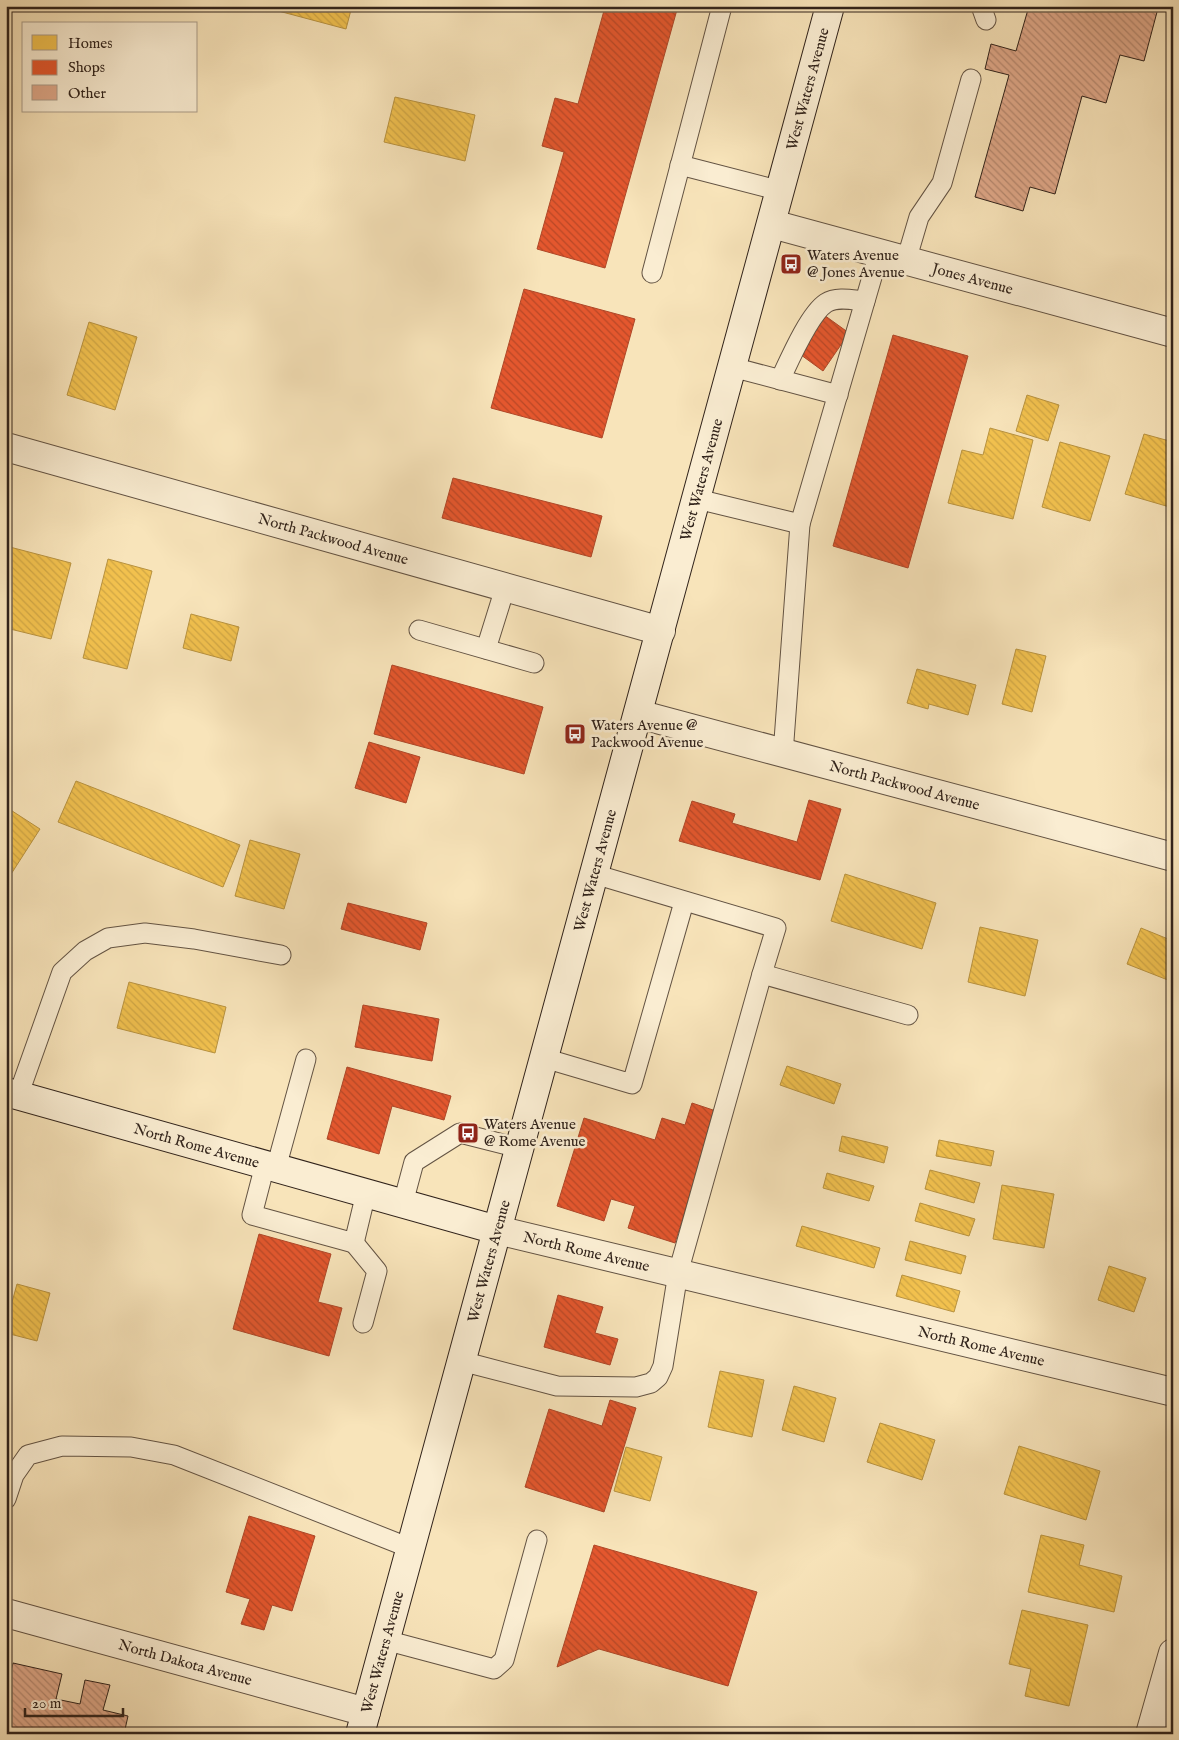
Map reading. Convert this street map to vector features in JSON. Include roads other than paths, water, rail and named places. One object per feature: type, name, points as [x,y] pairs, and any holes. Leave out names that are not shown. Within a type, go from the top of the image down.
[{"type":"street","name":"West Waters Avenue","points":[[363,1723],[830,6]]},
{"type":"street","name":"Jones Avenue","points":[[772,224],[1173,334]]},
{"type":"street","name":"North Packwood Avenue","points":[[6,446],[661,631]]},
{"type":"street","name":"North Packwood Avenue","points":[[638,714],[1173,857]]},
{"type":"street","name":"North Rome Avenue","points":[[12,1094],[497,1230],[1173,1392]]},
{"type":"street","name":"North Dakota Avenue","points":[[6,1613],[363,1723]]},
{"type":"street","points":[[1150,1734],[1173,1653]]},
{"type":"lane","points":[[652,273],[722,6]]},
{"type":"lane","points":[[906,261],[919,217],[942,183],[971,79]]},
{"type":"lane","points":[[680,165],[781,191]]},
{"type":"lane","points":[[783,754],[800,524],[879,254]]},
{"type":"lane","points":[[780,380],[793,352],[814,318],[827,303],[845,299],[865,301]]},
{"type":"lane","points":[[732,367],[838,395]]},
{"type":"lane","points":[[697,498],[800,524]]},
{"type":"lane","points":[[486,649],[506,588]]},
{"type":"lane","points":[[419,630],[534,663]]},
{"type":"lane","points":[[461,1361],[557,1386],[636,1387],[651,1383],[658,1377],[663,1366],[678,1273],[776,928],[594,874]]},
{"type":"lane","points":[[544,1058],[632,1084],[684,902]]},
{"type":"lane","points":[[12,1094],[62,972],[85,951],[108,938],[145,932],[281,954]]},
{"type":"lane","points":[[762,974],[908,1015]]},
{"type":"lane","points":[[306,1060],[271,1166],[252,1215],[354,1243],[377,1271],[363,1323]]},
{"type":"lane","points":[[403,1203],[414,1162],[460,1133],[519,1148]]},
{"type":"lane","points":[[354,1243],[366,1193]]},
{"type":"lane","points":[[6,1499],[14,1475],[28,1454],[62,1446],[131,1446],[174,1455],[410,1548]]},
{"type":"lane","points":[[385,1640],[494,1669],[504,1660],[537,1540]]},
{"type":"place","name":"Waters Avenue @ Jones Avenue","points":[[791,264]]},
{"type":"place","name":"Waters Avenue @ Packwood Avenue","points":[[575,734]]},
{"type":"place","name":"Waters Avenue @ Rome Avenue","points":[[468,1133]]}]
